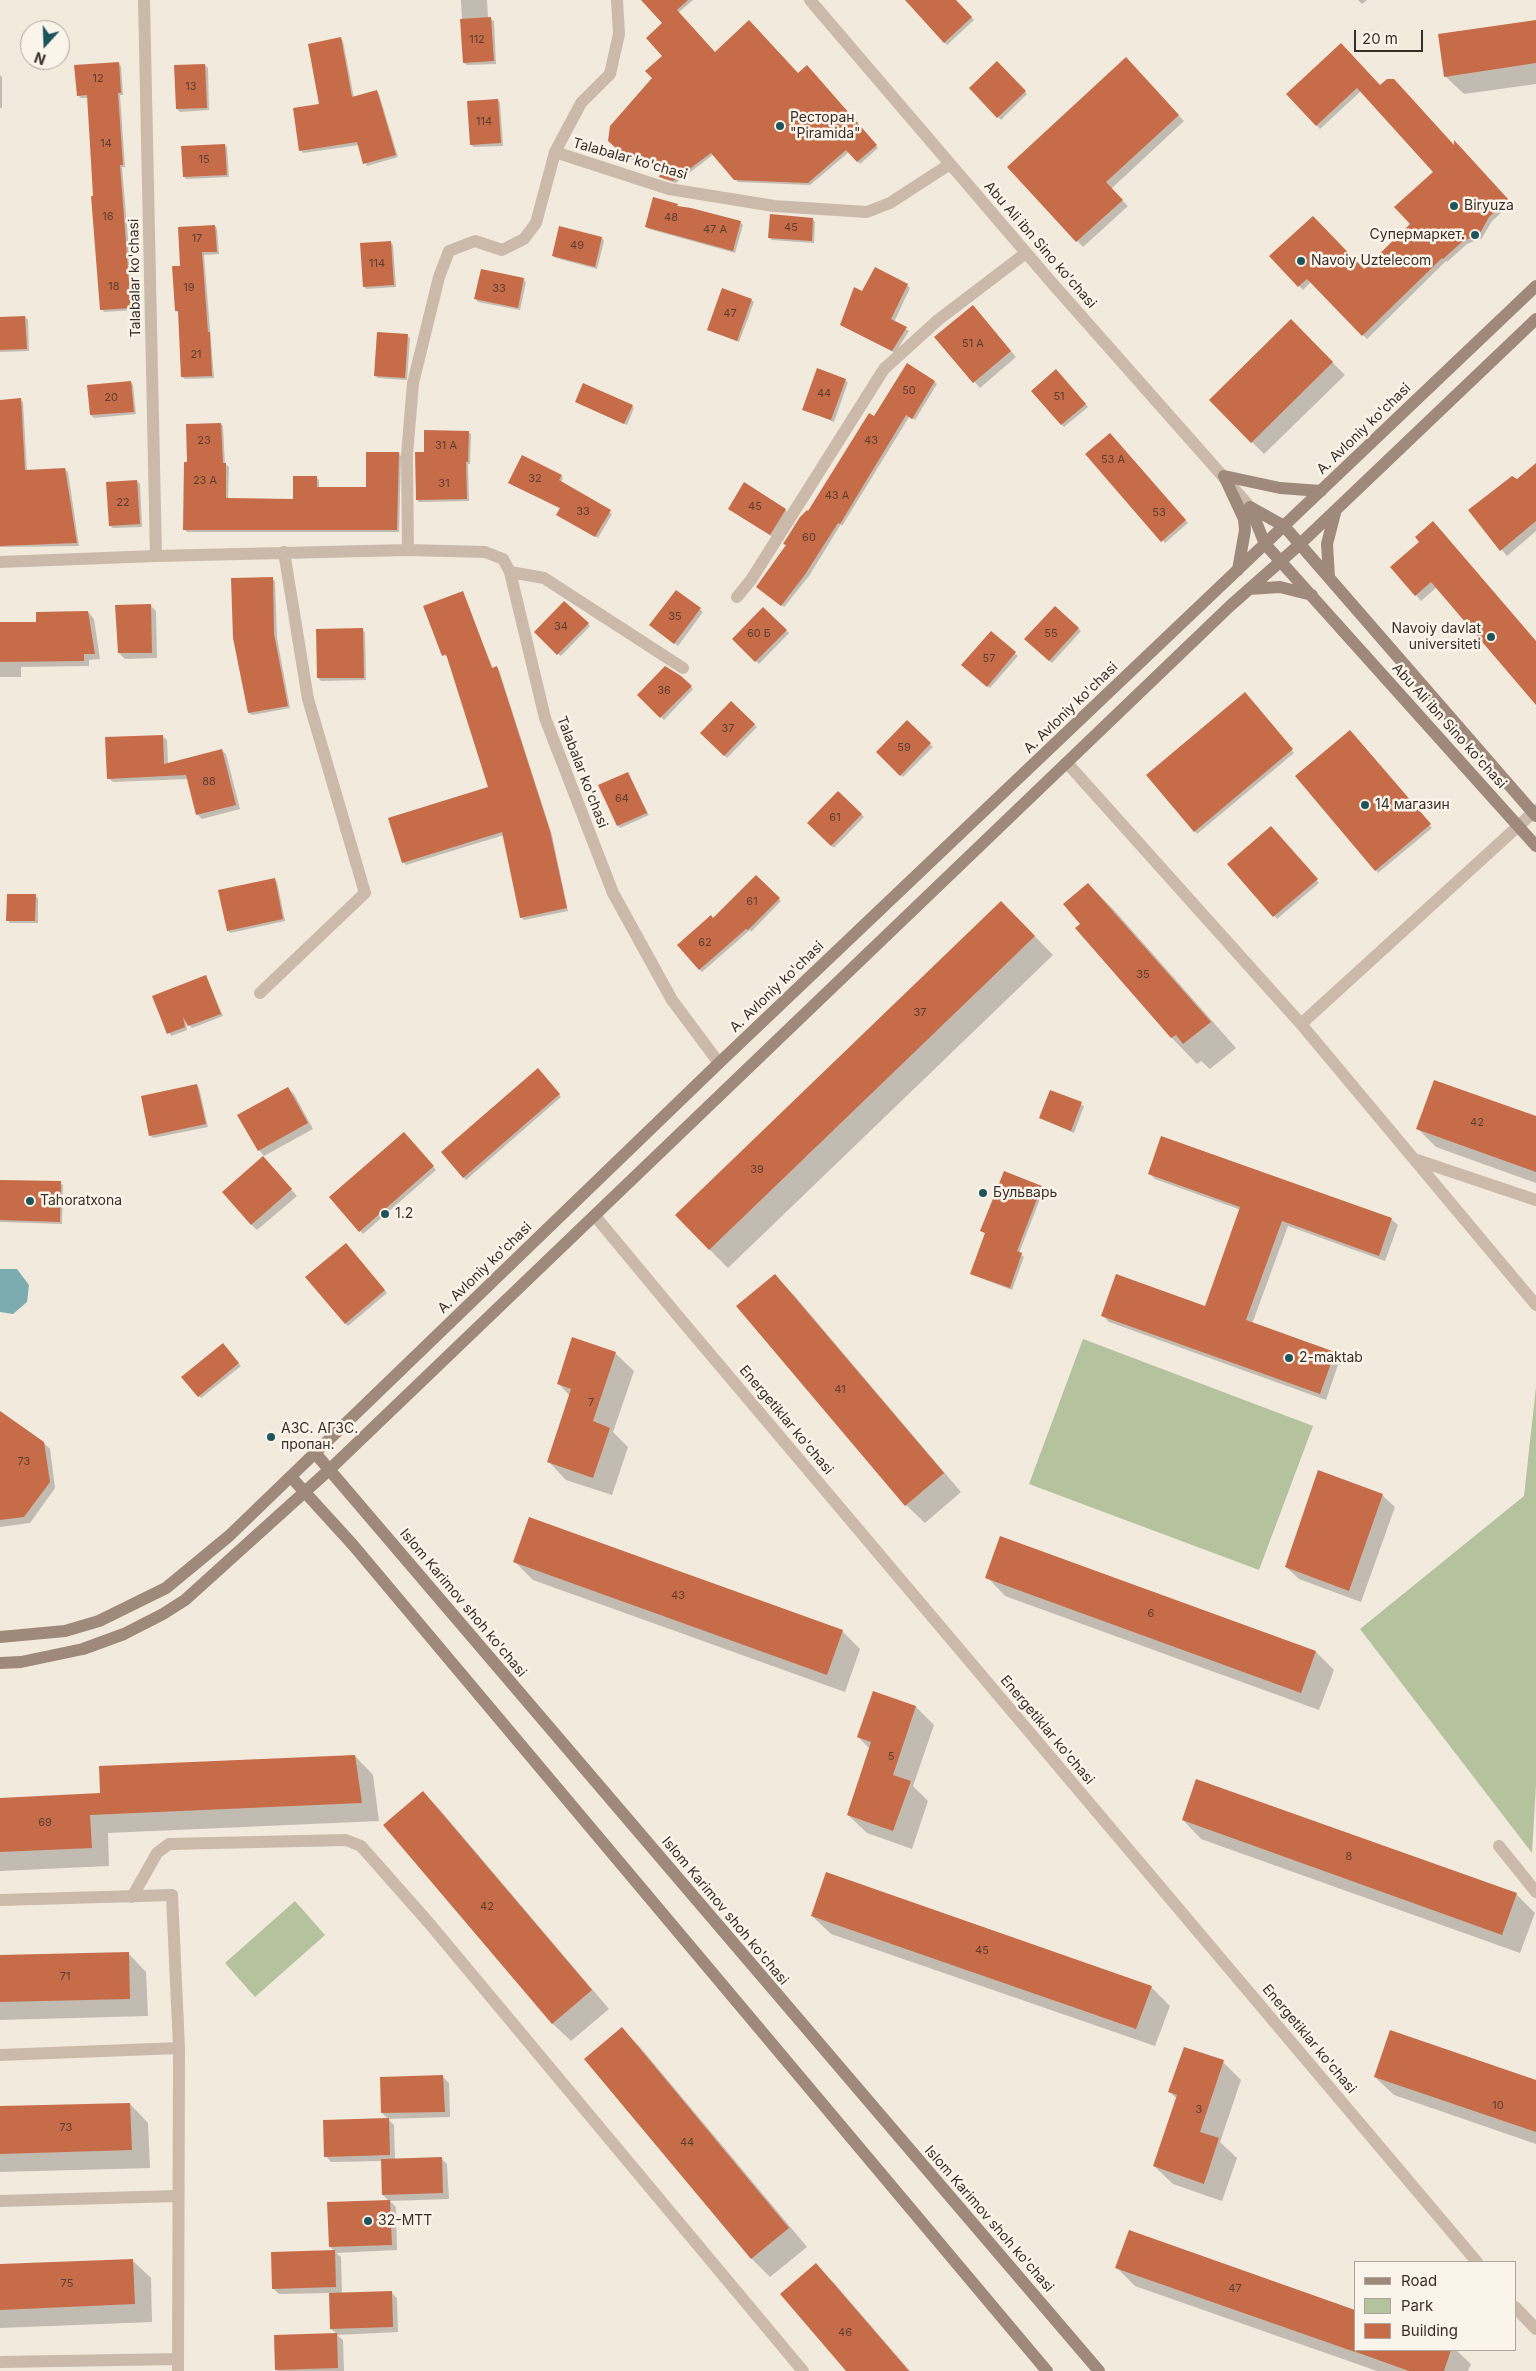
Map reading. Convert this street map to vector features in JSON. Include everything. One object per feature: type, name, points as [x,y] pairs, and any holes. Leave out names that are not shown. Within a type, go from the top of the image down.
[{"type":"main road","name":"A. Avloniy ko'chasi","points":[[0,1637],[65,1632],[100,1621],[166,1588],[229,1536],[719,1063],[1536,286]]},
{"type":"main road","points":[[0,1663],[22,1662],[83,1649],[124,1634],[163,1614],[185,1600],[305,1493],[1249,589],[1282,561],[1536,319]]},
{"type":"main road","points":[[1224,476],[1280,488],[1321,491]]},
{"type":"main road","points":[[1224,476],[1244,518],[1245,530],[1238,570]]},
{"type":"main road","name":"Abu Ali ibn Sino ko'chasi","points":[[1250,507],[1284,526],[1535,813]]},
{"type":"main road","name":"Abu Ali ibn Sino ko'chasi","points":[[1250,507],[1265,544],[1536,846]]},
{"type":"main road","points":[[1329,577],[1327,544],[1329,530],[1337,509]]},
{"type":"main road","points":[[1249,589],[1280,587],[1312,595]]},
{"type":"main road","name":"Islom Karimov shoh ko'chasi","points":[[315,1453],[1099,2371]]},
{"type":"main road","points":[[290,1477],[353,1545],[1048,2371]]},
{"type":"street","name":"Talabalar ko'chasi","points":[[144,0],[156,556]]},
{"type":"street","points":[[554,152],[582,103],[610,74],[619,34],[617,0]]},
{"type":"street","name":"Abu Ali ibn Sino ko'chasi","points":[[810,0],[1026,253],[1250,507]]},
{"type":"street","name":"Talabalar ko'chasi","points":[[408,550],[407,455],[413,382],[439,277],[449,251],[475,242],[502,250],[524,239],[536,223],[554,152],[669,189],[774,206],[867,212],[890,202],[950,164]]},
{"type":"street","points":[[737,597],[751,580],[884,370],[938,320],[1026,253]]},
{"type":"street","points":[[0,562],[284,552],[408,550],[485,552],[502,559],[510,572],[544,578],[683,668]]},
{"type":"street","points":[[260,993],[365,893],[308,699],[284,552]]},
{"type":"street","name":"Talabalar ko'chasi","points":[[510,572],[544,718],[614,893],[672,1000],[719,1063]]},
{"type":"street","points":[[1068,764],[1301,1024],[1417,1160],[1536,1305]]},
{"type":"street","points":[[1301,1024],[1518,826],[1535,813]]},
{"type":"street","points":[[1417,1160],[1536,1200]]},
{"type":"street","name":"Energetiklar ko'chasi","points":[[596,1216],[678,1316],[1476,2261]]},
{"type":"street","points":[[132,1897],[157,1853],[169,1844],[346,1840],[361,1846],[435,1930],[803,2371]]},
{"type":"street","points":[[1499,1846],[1536,1892]]},
{"type":"street","points":[[0,1900],[172,1895],[179,2048],[178,2365],[0,2362]]},
{"type":"street","points":[[0,2055],[179,2048]]},
{"type":"street","points":[[0,2201],[178,2196]]},
{"type":"street","points":[[1516,2308],[1536,2329]]},
{"type":"green space","points":[[1083,1339],[1313,1426],[1259,1570],[1029,1484]]},
{"type":"green space","points":[[1536,1387],[1536,1785],[1532,1853],[1360,1629],[1524,1496]]},
{"type":"green space","points":[[295,1901],[325,1935],[255,1997],[225,1963]]},
{"type":"water","points":[[0,1269],[17,1269],[29,1285],[27,1302],[13,1314],[0,1312]]},
{"type":"building","points":[[641,0],[688,0],[677,10],[715,52],[749,20],[798,73],[807,65],[877,145],[857,162],[846,150],[808,183],[734,180],[711,153],[673,181],[659,177],[660,174],[641,158],[627,158],[608,141],[610,126],[652,78],[645,71],[662,56],[646,38],[662,23]]},
{"type":"building","points":[[905,0],[956,0],[972,17],[944,43]]},
{"type":"building","points":[[491,17],[494,61],[463,63],[460,19]]},
{"type":"building","points":[[1536,20],[1536,63],[1444,77],[1438,34]]},
{"type":"building","points":[[341,37],[352,97],[377,90],[396,155],[363,164],[357,142],[299,151],[293,108],[319,104],[308,44]]},
{"type":"building","points":[[1341,43],[1380,85],[1387,79],[1394,79],[1454,145],[1454,140],[1508,199],[1489,217],[1479,235],[1463,241],[1442,258],[1362,336],[1307,279],[1298,287],[1269,256],[1313,216],[1364,269],[1410,224],[1394,207],[1433,172],[1357,88],[1316,126],[1286,94]]},
{"type":"building","points":[[1126,57],[1179,115],[1106,182],[1123,200],[1076,242],[1007,167]]},
{"type":"building","points":[[997,61],[1026,91],[997,118],[969,88]]},
{"type":"building","points":[[119,62],[121,93],[118,93],[123,165],[120,165],[131,308],[100,310],[91,196],[93,196],[87,95],[77,96],[74,65]]},
{"type":"building","points":[[205,64],[207,108],[176,109],[174,65]]},
{"type":"building","points":[[498,99],[501,143],[470,145],[467,101]]},
{"type":"building","points":[[225,144],[227,175],[183,177],[181,146]]},
{"type":"building","points":[[653,197],[678,204],[677,206],[741,221],[733,251],[645,227]]},
{"type":"building","points":[[770,214],[813,218],[812,241],[768,238]]},
{"type":"building","points":[[215,225],[217,252],[202,252],[208,332],[210,332],[212,376],[181,377],[178,311],[175,311],[172,266],[180,266],[178,227]]},
{"type":"building","points":[[559,226],[602,237],[595,267],[552,256]]},
{"type":"building","points":[[391,241],[394,285],[363,287],[360,243]]},
{"type":"building","points":[[875,267],[908,284],[891,319],[907,327],[892,351],[840,325],[854,287],[862,291]]},
{"type":"building","points":[[481,269],[524,278],[518,308],[474,299]]},
{"type":"building","points":[[722,288],[752,299],[737,341],[707,330]]},
{"type":"building","points":[[973,305],[1011,351],[973,383],[934,337]]},
{"type":"building","points":[[25,316],[27,349],[0,350],[0,317]]},
{"type":"building","points":[[1291,319],[1333,362],[1251,443],[1209,400]]},
{"type":"building","points":[[377,332],[408,334],[405,378],[374,376]]},
{"type":"building","points":[[907,363],[935,381],[912,419],[906,415],[840,524],[838,523],[806,573],[781,606],[756,587],[786,545],[783,544],[800,517],[808,511],[869,413],[874,416]]},
{"type":"building","points":[[817,368],[846,379],[831,420],[802,410]]},
{"type":"building","points":[[1056,369],[1086,404],[1061,425],[1031,391]]},
{"type":"building","points":[[131,381],[134,412],[90,415],[87,385]]},
{"type":"building","points":[[583,383],[633,405],[624,424],[575,402]]},
{"type":"building","points":[[21,398],[25,470],[65,468],[77,543],[0,546],[0,400]]},
{"type":"building","points":[[221,423],[223,463],[226,463],[226,498],[293,499],[293,476],[317,476],[317,487],[366,487],[366,452],[399,452],[397,530],[183,530],[184,462],[187,462],[186,424]]},
{"type":"building","points":[[424,430],[469,431],[468,462],[466,462],[467,499],[416,500],[415,452],[424,452]]},
{"type":"building","points":[[1110,433],[1186,520],[1161,542],[1085,454]]},
{"type":"building","points":[[522,455],[562,475],[559,480],[611,510],[595,537],[556,515],[560,508],[508,483]]},
{"type":"building","points":[[1536,463],[1536,521],[1500,551],[1468,510],[1512,476],[1517,479]]},
{"type":"building","points":[[137,480],[140,524],[109,526],[106,482]]},
{"type":"building","points":[[744,482],[786,509],[770,535],[728,509]]},
{"type":"building","points":[[1433,521],[1536,641],[1536,705],[1431,582],[1415,596],[1390,567],[1419,542],[1415,537]]},
{"type":"building","points":[[273,577],[274,634],[288,706],[248,713],[233,638],[231,578]]},
{"type":"building","points":[[676,590],[701,608],[674,644],[649,625]]},
{"type":"building","points":[[463,591],[492,668],[497,666],[550,831],[567,908],[520,918],[502,832],[402,863],[388,818],[488,787],[446,654],[442,656],[423,606]]},
{"type":"building","points":[[564,601],[589,623],[557,655],[534,632]]},
{"type":"building","points":[[151,604],[152,653],[118,653],[115,605]]},
{"type":"building","points":[[1055,606],[1079,628],[1049,661],[1024,639]]},
{"type":"building","points":[[763,607],[787,630],[755,662],[732,639]]},
{"type":"building","points":[[88,611],[95,654],[84,654],[84,661],[0,662],[0,622],[36,622],[36,612]]},
{"type":"building","points":[[363,628],[364,678],[317,678],[316,629]]},
{"type":"building","points":[[991,631],[1016,652],[987,687],[961,665]]},
{"type":"building","points":[[665,666],[692,686],[660,718],[637,695]]},
{"type":"building","points":[[1245,692],[1293,749],[1194,832],[1146,775]]},
{"type":"building","points":[[731,701],[755,724],[724,756],[700,733]]},
{"type":"building","points":[[907,720],[931,743],[900,776],[876,752]]},
{"type":"building","points":[[1350,730],[1431,824],[1375,871],[1295,776]]},
{"type":"building","points":[[163,735],[164,764],[222,749],[236,805],[196,815],[186,775],[107,779],[105,737]]},
{"type":"building","points":[[628,772],[647,813],[617,826],[598,785]]},
{"type":"building","points":[[838,791],[862,814],[831,846],[807,823]]},
{"type":"building","points":[[1271,826],[1318,879],[1273,917],[1227,864]]},
{"type":"building","points":[[756,875],[780,898],[748,930],[746,929],[699,970],[677,945],[711,915],[713,918]]},
{"type":"building","points":[[275,878],[283,919],[227,931],[218,890]]},
{"type":"building","points":[[1088,883],[1211,1022],[1183,1044],[1176,1035],[1171,1038],[1075,928],[1080,924],[1063,904]]},
{"type":"building","points":[[7,894],[36,894],[35,921],[6,921]]},
{"type":"building","points":[[1001,901],[1035,936],[709,1250],[675,1215]]},
{"type":"building","points":[[206,975],[221,1014],[188,1026],[183,1017],[185,1027],[167,1034],[152,996]]},
{"type":"building","points":[[538,1068],[560,1094],[463,1178],[441,1152]]},
{"type":"building","points":[[1434,1080],[1536,1116],[1536,1172],[1416,1129]]},
{"type":"building","points":[[197,1084],[206,1124],[149,1136],[141,1096]]},
{"type":"building","points":[[288,1087],[308,1123],[258,1151],[237,1115]]},
{"type":"building","points":[[1050,1090],[1082,1102],[1071,1131],[1039,1118]]},
{"type":"building","points":[[404,1132],[434,1166],[359,1232],[329,1197]]},
{"type":"building","points":[[1161,1136],[1392,1218],[1379,1256],[1282,1221],[1246,1320],[1335,1352],[1320,1394],[1101,1316],[1116,1274],[1205,1306],[1240,1207],[1148,1174]]},
{"type":"building","points":[[263,1156],[292,1189],[251,1225],[222,1192]]},
{"type":"building","points":[[1004,1171],[1042,1186],[1017,1251],[1022,1253],[1010,1288],[970,1274],[985,1233],[980,1231]]},
{"type":"building","name":"Tahoratxona","points":[[0,1180],[61,1181],[60,1222],[0,1220]]},
{"type":"building","points":[[346,1243],[385,1290],[345,1324],[305,1277]]},
{"type":"building","points":[[775,1274],[944,1473],[905,1506],[736,1306]]},
{"type":"building","points":[[572,1337],[616,1352],[593,1421],[610,1428],[593,1478],[547,1462],[571,1389],[557,1384]]},
{"type":"building","points":[[223,1343],[239,1363],[198,1397],[181,1377]]},
{"type":"building","points":[[0,1411],[44,1442],[50,1482],[24,1517],[0,1520]]},
{"type":"building","points":[[1318,1470],[1383,1494],[1349,1591],[1285,1567]]},
{"type":"building","points":[[529,1517],[843,1630],[827,1675],[513,1562]]},
{"type":"building","points":[[1000,1536],[1316,1651],[1301,1693],[985,1578]]},
{"type":"building","points":[[873,1691],[916,1706],[893,1775],[911,1781],[893,1831],[847,1815],[871,1742],[857,1737]]},
{"type":"building","points":[[355,1755],[362,1803],[90,1815],[92,1848],[0,1852],[0,1798],[100,1793],[99,1766]]},
{"type":"building","points":[[1196,1779],[1517,1893],[1502,1935],[1182,1820]]},
{"type":"building","points":[[423,1791],[592,1990],[552,2024],[383,1825]]},
{"type":"building","points":[[826,1872],[1152,1986],[1136,2029],[811,1916]]},
{"type":"building","points":[[129,1952],[130,1999],[0,2002],[0,1955]]},
{"type":"building","points":[[622,2027],[789,2228],[751,2259],[584,2059]]},
{"type":"building","points":[[1390,2030],[1536,2080],[1536,2132],[1374,2077]]},
{"type":"building","points":[[1184,2047],[1224,2060],[1200,2132],[1219,2138],[1204,2184],[1153,2166],[1177,2095],[1168,2092]]},
{"type":"building","points":[[443,2075],[445,2112],[381,2113],[380,2077]]},
{"type":"building","points":[[130,2103],[132,2150],[0,2154],[0,2106]]},
{"type":"building","points":[[389,2118],[390,2155],[324,2157],[323,2120]]},
{"type":"building","points":[[442,2157],[443,2193],[382,2195],[381,2159]]},
{"type":"building","points":[[390,2200],[392,2245],[329,2247],[327,2202]]},
{"type":"building","points":[[1129,2230],[1354,2310],[1355,2352],[1115,2268]]},
{"type":"building","points":[[335,2250],[336,2287],[272,2289],[271,2252]]},
{"type":"building","points":[[133,2259],[135,2304],[0,2310],[0,2264]]},
{"type":"building","points":[[816,2263],[909,2371],[846,2371],[780,2294]]},
{"type":"building","points":[[392,2291],[393,2327],[330,2329],[329,2293]]},
{"type":"building","points":[[337,2333],[338,2368],[275,2370],[274,2335]]},
{"type":"building","points":[[1451,2351],[1444,2371],[1409,2371],[1356,2352]]},
{"type":"place","name":"Ресторан \"Piramida\"","points":[[780,126]]},
{"type":"place","name":"Biryuza","points":[[1454,206]]},
{"type":"place","name":"Супермаркет.","points":[[1475,235]]},
{"type":"place","name":"Navoiy Uztelecom","points":[[1301,261]]},
{"type":"place","name":"Navoiy davlat universiteti","points":[[1491,637]]},
{"type":"place","name":"14 магазин","points":[[1365,805]]},
{"type":"place","name":"Бульварь","points":[[983,1193]]},
{"type":"place","name":"Tahoratxona","points":[[30,1201]]},
{"type":"place","name":"1.2","points":[[385,1214]]},
{"type":"place","name":"2-maktab","points":[[1289,1358]]},
{"type":"place","name":"АЗС. АГЗС. пропан.","points":[[271,1437]]},
{"type":"place","name":"32-MTT","points":[[368,2221]]}]
